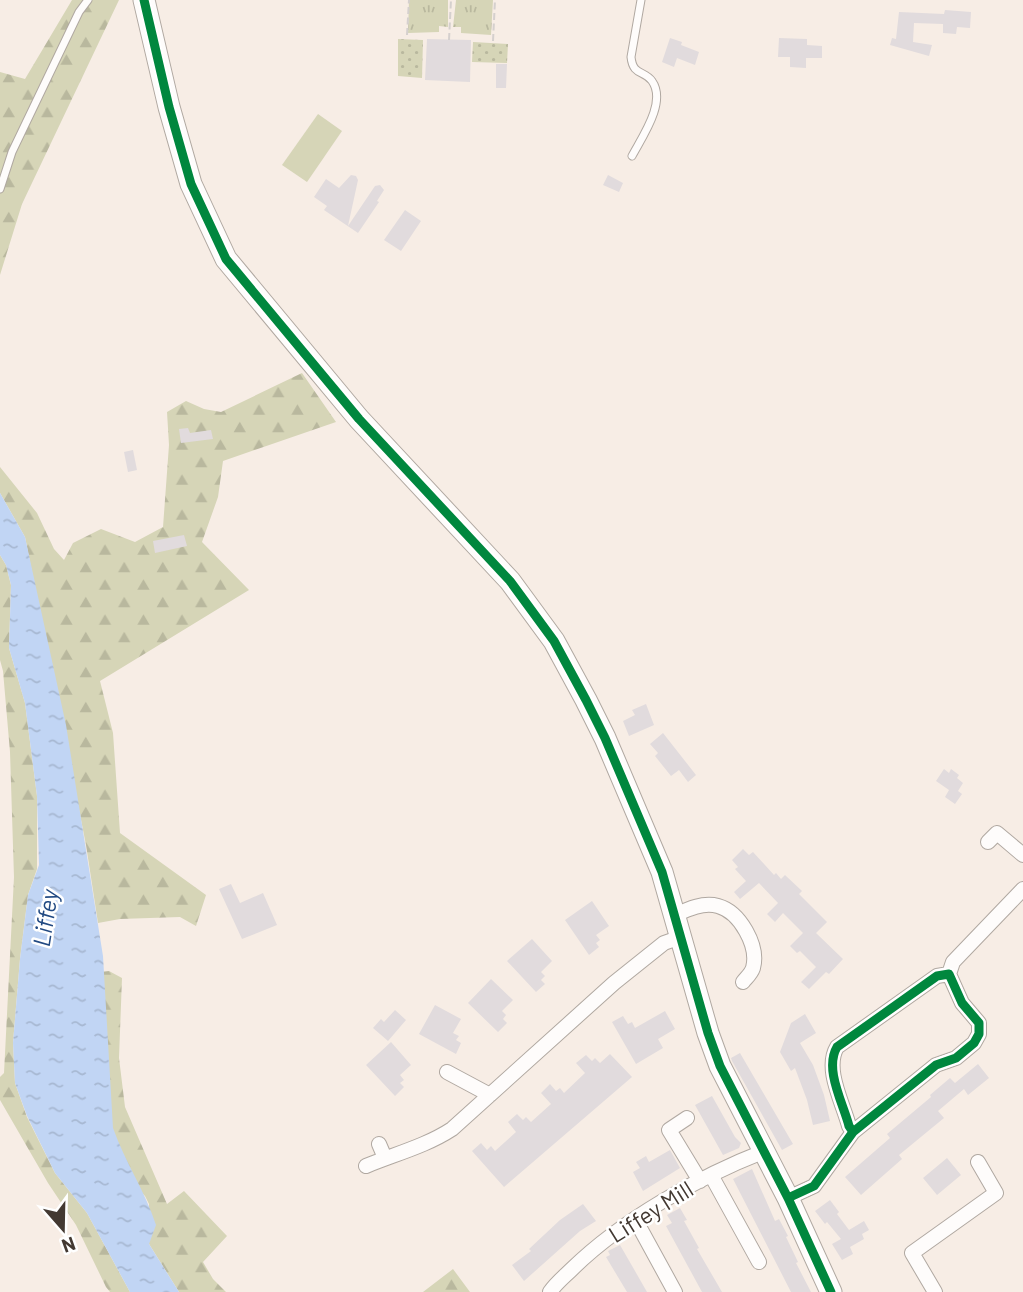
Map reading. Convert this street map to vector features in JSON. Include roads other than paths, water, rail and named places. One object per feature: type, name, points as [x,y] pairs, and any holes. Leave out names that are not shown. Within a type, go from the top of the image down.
[{"type":"main road","points":[[144,0],[169,107],[191,184],[226,259],[359,419],[510,581],[554,641],[605,738],[662,872],[720,1066],[765,1151],[831,1292]]},
{"type":"street","points":[[988,842],[997,833],[1023,855]]},
{"type":"street","points":[[788,1198],[814,1186],[853,1132],[936,1065],[956,1058],[974,1042],[979,1034],[978,1023],[962,1003],[949,974],[953,962],[1023,889]]},
{"type":"street","points":[[675,915],[696,906],[709,905],[720,906],[734,917],[745,928],[754,957],[752,971],[743,982]]},
{"type":"street","points":[[366,1166],[431,1142],[452,1129],[614,983],[664,943],[681,937]]},
{"type":"street","points":[[853,1132],[832,1068],[832,1055],[837,1047],[937,976],[949,974]]},
{"type":"street","points":[[447,1072],[490,1095]]},
{"type":"street","points":[[687,1118],[669,1130],[705,1178],[759,1262]]},
{"type":"street","points":[[379,1144],[385,1158]]},
{"type":"street","name":"Liffey Mill","points":[[550,1292],[594,1247],[635,1219],[705,1178],[765,1151]]},
{"type":"street","points":[[935,1292],[912,1253],[996,1193],[978,1162]]},
{"type":"street","points":[[635,1219],[675,1292]]},
{"type":"lane","points":[[0,189],[12,152],[79,12],[88,0]]},
{"type":"lane","points":[[632,156],[655,109],[656,93],[651,80],[632,66],[631,57],[641,0]]},
{"type":"water","name":"Liffey","points":[[0,493],[25,537],[66,725],[103,956],[113,1128],[156,1225],[149,1244],[179,1292],[130,1292],[87,1213],[55,1173],[27,1116],[15,1083],[13,1043],[20,959],[28,895],[39,865],[37,796],[25,703],[9,648],[11,585],[6,565],[0,555]]}]
